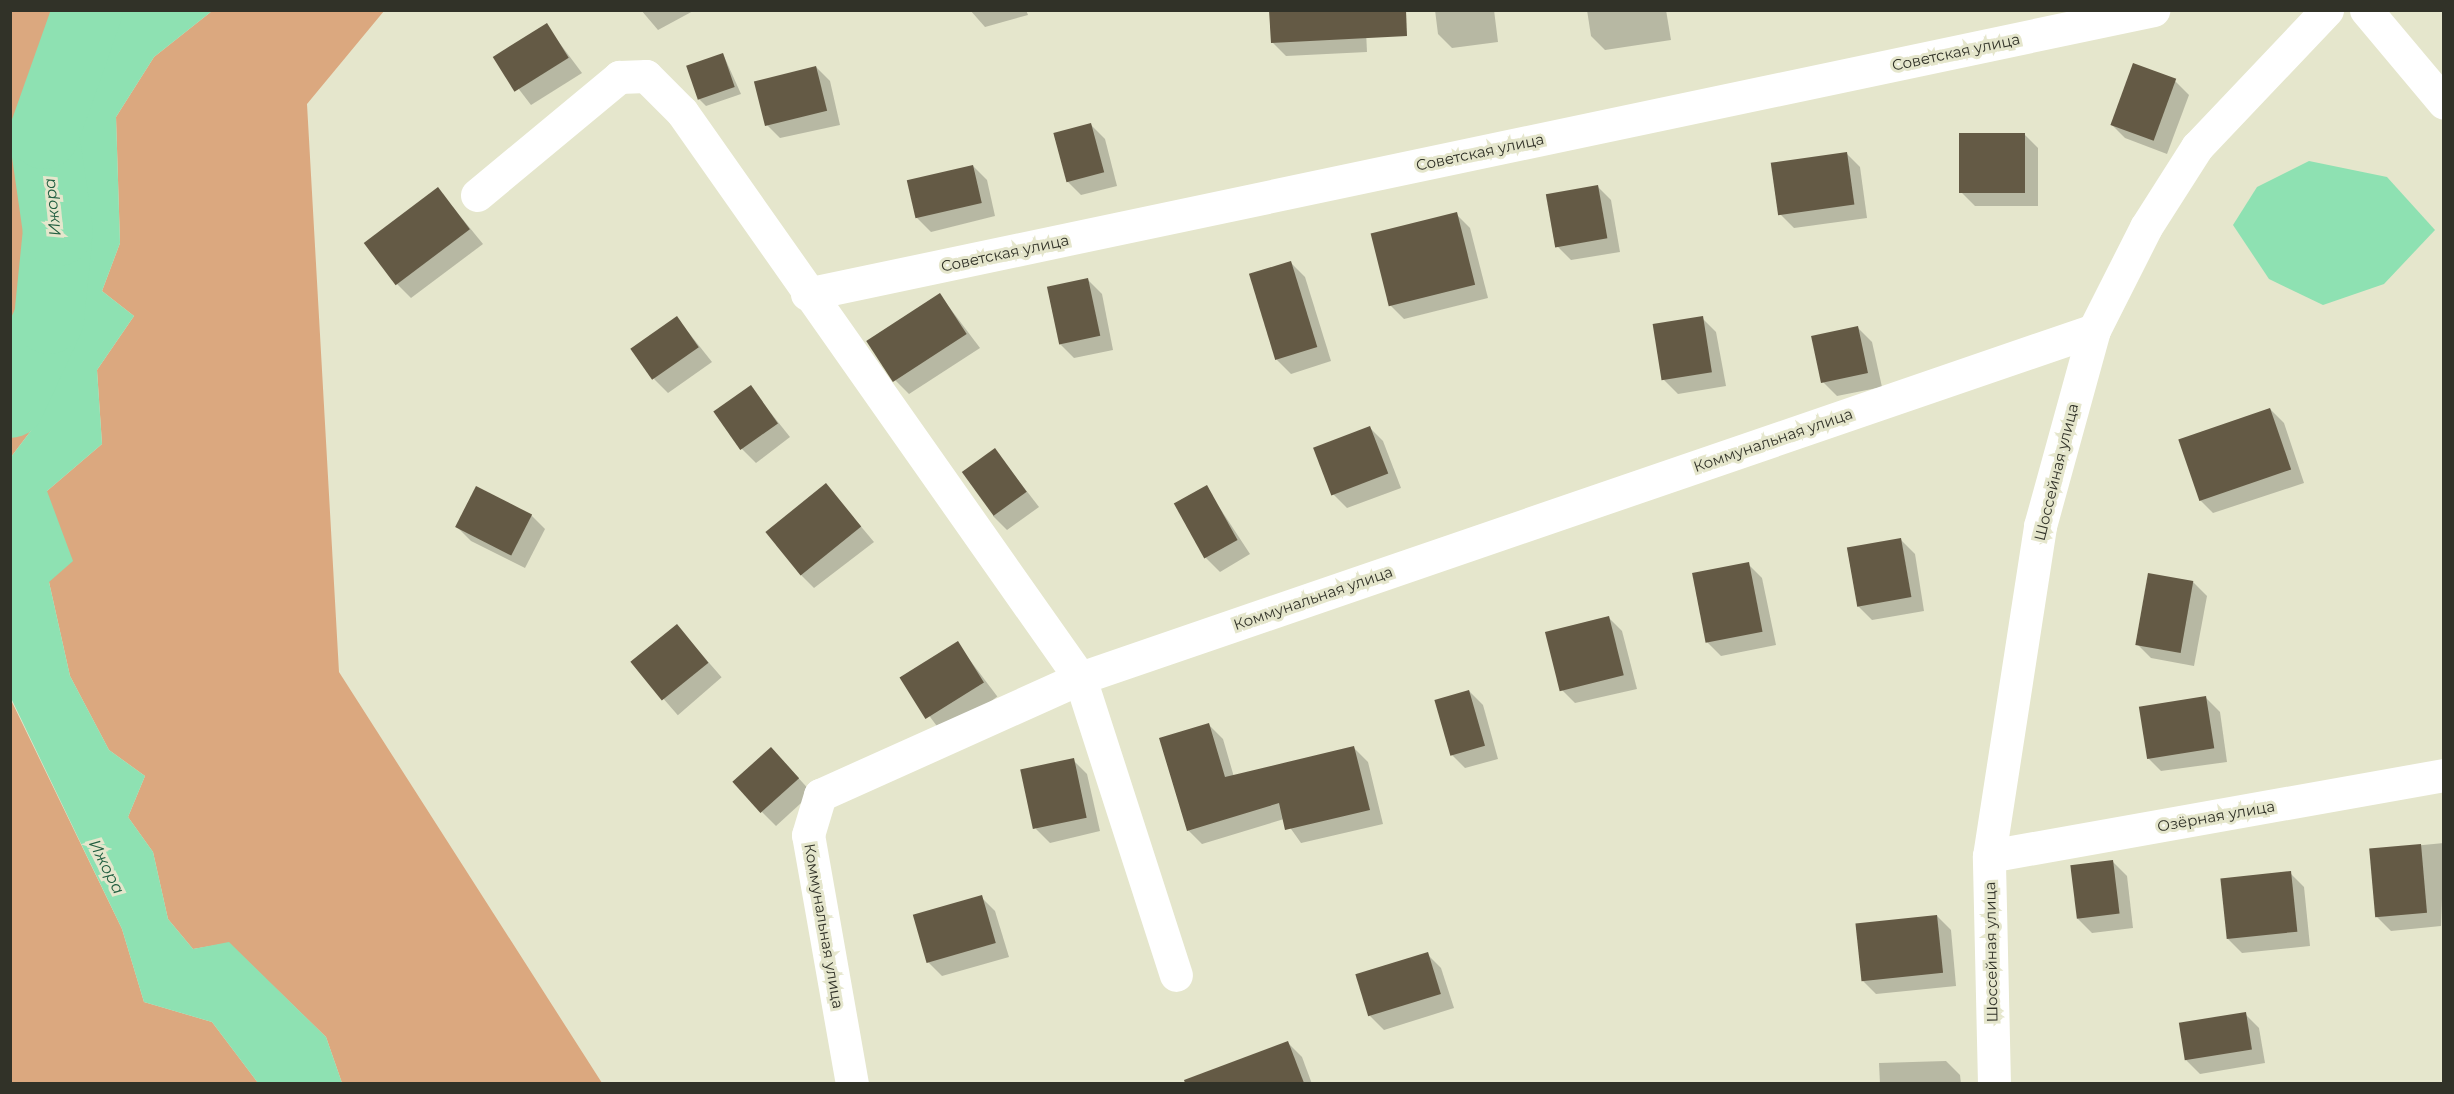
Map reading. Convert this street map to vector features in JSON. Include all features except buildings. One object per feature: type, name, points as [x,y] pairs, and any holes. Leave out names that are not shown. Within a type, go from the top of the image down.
[{"type":"street","name":"Советская улица","points":[[807,294],[2153,10]]},
{"type":"street","name":"Шоссейная улица","points":[[1994,1083],[1989,856],[2040,526],[2094,330],[2146,227],[2197,147],[2327,10]]},
{"type":"street","points":[[2366,10],[2444,103]]},
{"type":"street","points":[[477,195],[620,77],[646,76],[682,112],[807,294],[1080,678],[1176,975]]},
{"type":"street","name":"Коммунальная улица","points":[[852,1083],[808,835],[820,795],[1080,678],[2094,330]]},
{"type":"street","name":"Озёрная улица","points":[[1989,856],[2444,776]]},
{"type":"shaded area","points":[[11,11],[110,11],[104,14],[41,302],[33,428],[11,457]]},
{"type":"shaded area","points":[[212,11],[384,11],[307,104],[339,672],[602,1083],[342,1083],[326,1037],[229,943],[193,949],[168,919],[153,852],[128,817],[145,776],[109,750],[70,676],[49,582],[47,491],[102,444],[97,370],[134,316],[102,291],[120,243],[116,117],[154,57]]},
{"type":"shaded area","points":[[10,698],[122,929],[144,1002],[212,1022],[258,1083],[11,1083]]},
{"type":"water","points":[[110,10],[212,11],[154,57],[116,117],[120,243],[102,291],[134,316],[97,370],[102,444],[47,491],[73,561],[49,582],[70,676],[109,750],[145,776],[128,817],[153,852],[168,919],[193,949],[229,942],[326,1037],[342,1083],[258,1083],[212,1022],[144,1002],[122,929],[11,698],[11,457],[33,428],[57,115]]},
{"type":"water","points":[[2309,161],[2387,177],[2435,230],[2384,284],[2323,305],[2269,279],[2233,225],[2257,187]]},
{"type":"waterway","name":"Ижора","points":[[10,403],[49,319],[58,231],[44,134],[88,10]]}]
